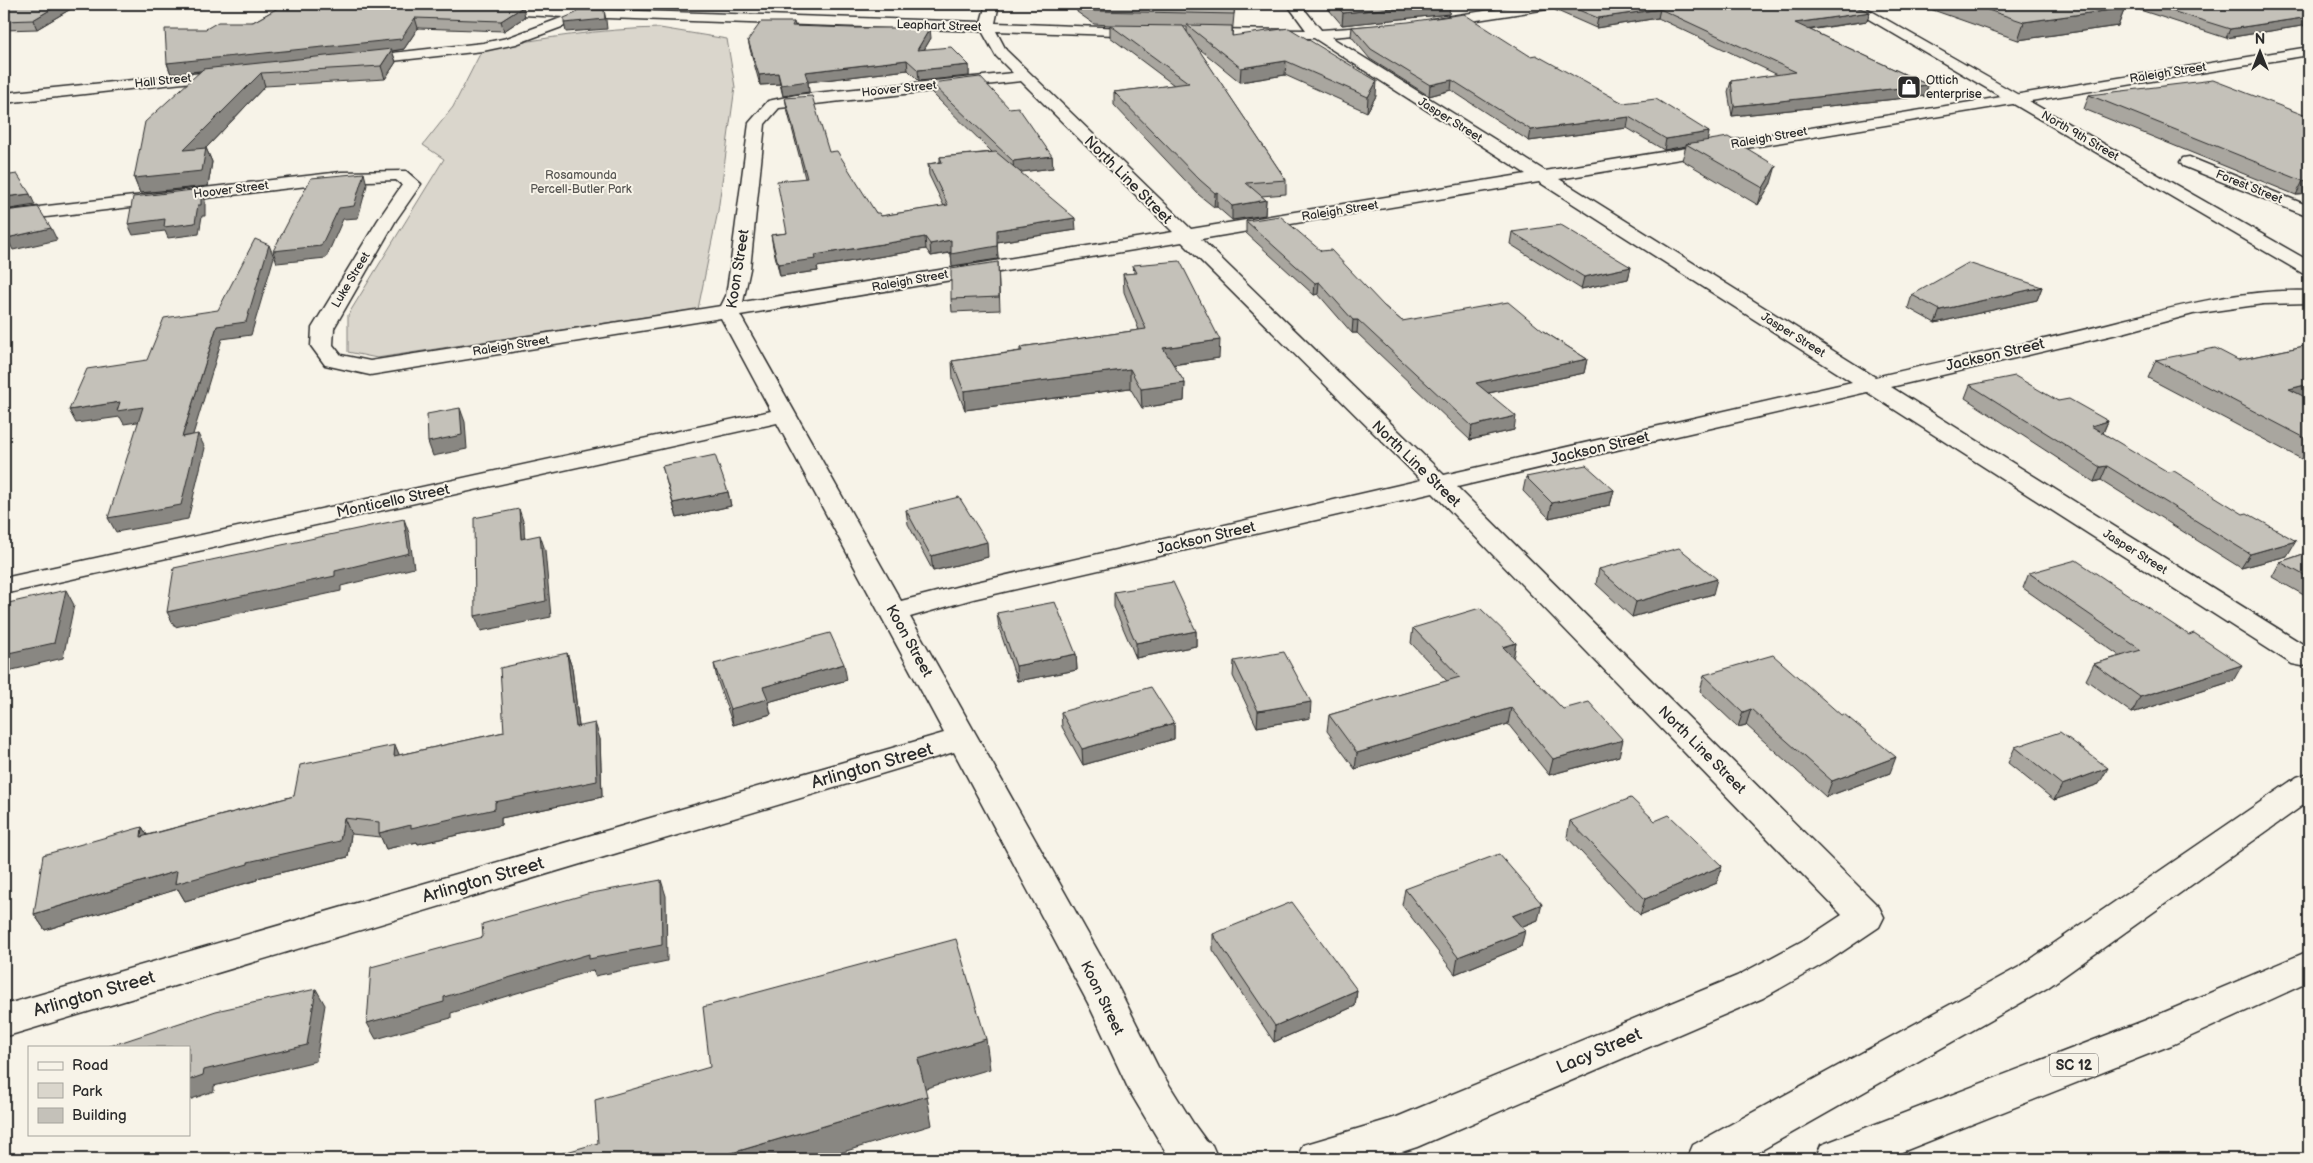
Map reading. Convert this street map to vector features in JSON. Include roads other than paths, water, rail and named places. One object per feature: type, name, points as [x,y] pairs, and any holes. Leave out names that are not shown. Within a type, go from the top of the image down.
[{"type":"main road","points":[[986,27],[992,4]]},
{"type":"main road","name":"Jasper Street","points":[[1293,4],[1317,34],[2302,657]]},
{"type":"main road","points":[[1417,25],[1554,4]]},
{"type":"main road","name":"North 9th Street","points":[[1850,4],[2309,269]]},
{"type":"main road","name":"Leaphart Street","points":[[469,9],[1165,32]]},
{"type":"main road","points":[[342,62],[483,47],[511,41],[586,14]]},
{"type":"main road","name":"North Line Street","points":[[986,27],[990,38],[1001,53],[1508,553],[1866,916]]},
{"type":"main road","points":[[1180,32],[1317,34],[1398,27]]},
{"type":"main road","name":"Raleigh Street","points":[[370,368],[728,312],[1184,235],[2309,51]]},
{"type":"main road","name":"Hall Street","points":[[4,98],[246,72]]},
{"type":"main road","name":"Hoover Street","points":[[774,104],[796,100],[1024,76]]},
{"type":"main road","name":"Koon Street","points":[[774,104],[757,123],[736,296],[728,312],[1106,1000],[1121,1037],[1163,1116],[1191,1155],[1197,1159]]},
{"type":"main road","name":"Forest Street","points":[[2189,162],[2309,212]]},
{"type":"main road","name":"Hoover Street","points":[[4,216],[341,177],[400,175]]},
{"type":"main road","name":"Luke Street","points":[[370,368],[333,360],[322,346],[323,328],[387,220],[412,184],[400,175]]},
{"type":"main road","name":"Jackson Street","points":[[894,612],[968,592],[1438,486],[2126,326],[2176,311],[2251,299],[2309,297]]},
{"type":"main road","name":"Monticello Street","points":[[4,586],[783,415]]},
{"type":"main road","name":"Arlington Street","points":[[4,1020],[962,739]]},
{"type":"main road","points":[[1708,1159],[2034,977],[2309,784]]},
{"type":"main road","name":"Lacy Street","points":[[1318,1159],[1402,1134],[1750,987],[1817,950],[1866,916]]},
{"type":"main road","name":"SC 12","points":[[1836,1159],[2160,1032],[2309,966]]},
{"type":"place","name":"Ottich enterprise","points":[[1909,87]]},
{"type":"park label","name":"Rosamounda Percell-Butler Park","points":[[581,182]]}]
